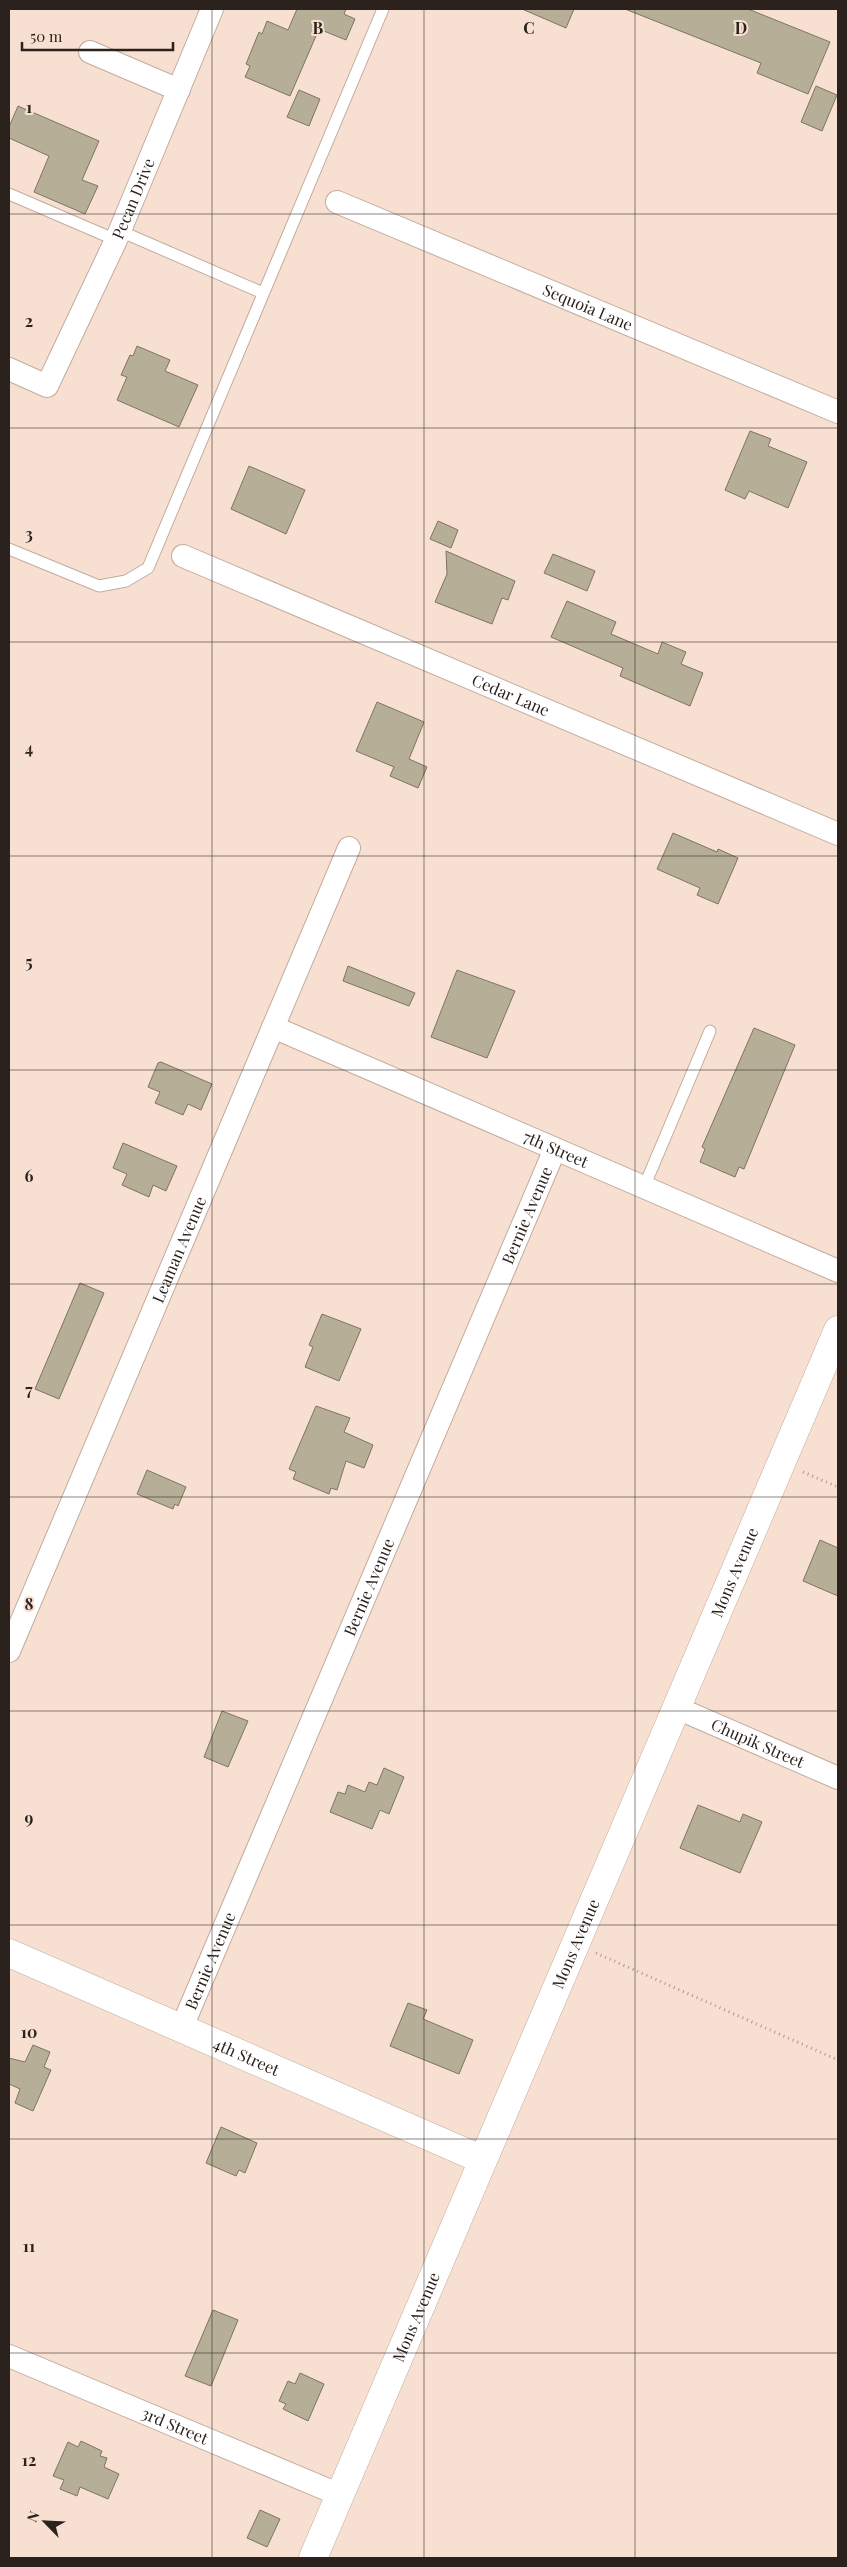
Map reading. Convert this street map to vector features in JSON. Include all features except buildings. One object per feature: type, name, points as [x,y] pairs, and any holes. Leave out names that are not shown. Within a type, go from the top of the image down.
[{"type":"street","name":"Pecan Drive","points":[[9,369],[48,386],[118,235],[212,9]]},
{"type":"street","points":[[90,52],[178,90]]},
{"type":"street","name":"Sequoia Lane","points":[[338,202],[838,412]]},
{"type":"street","name":"Cedar Lane","points":[[183,556],[838,834]]},
{"type":"street","name":"Leaman Avenue","points":[[9,1651],[350,848]]},
{"type":"street","name":"7th Street","points":[[273,1027],[838,1271]]},
{"type":"street","name":"Bernie Avenue","points":[[182,2027],[555,1149]]},
{"type":"street","name":"Mons Avenue","points":[[314,2558],[838,1330]]},
{"type":"street","name":"Chupik Street","points":[[677,1708],[838,1778]]},
{"type":"street","name":"4th Street","points":[[9,1952],[483,2160]]},
{"type":"street","name":"3rd Street","points":[[9,2356],[340,2495]]},
{"type":"lane","points":[[9,549],[100,586],[126,581],[148,568],[383,9]]},
{"type":"lane","points":[[9,194],[263,293]]},
{"type":"lane","points":[[644,1187],[710,1031]]},
{"type":"path","points":[[781,1463],[838,1487]]},
{"type":"path","points":[[576,1944],[838,2060]]}]
